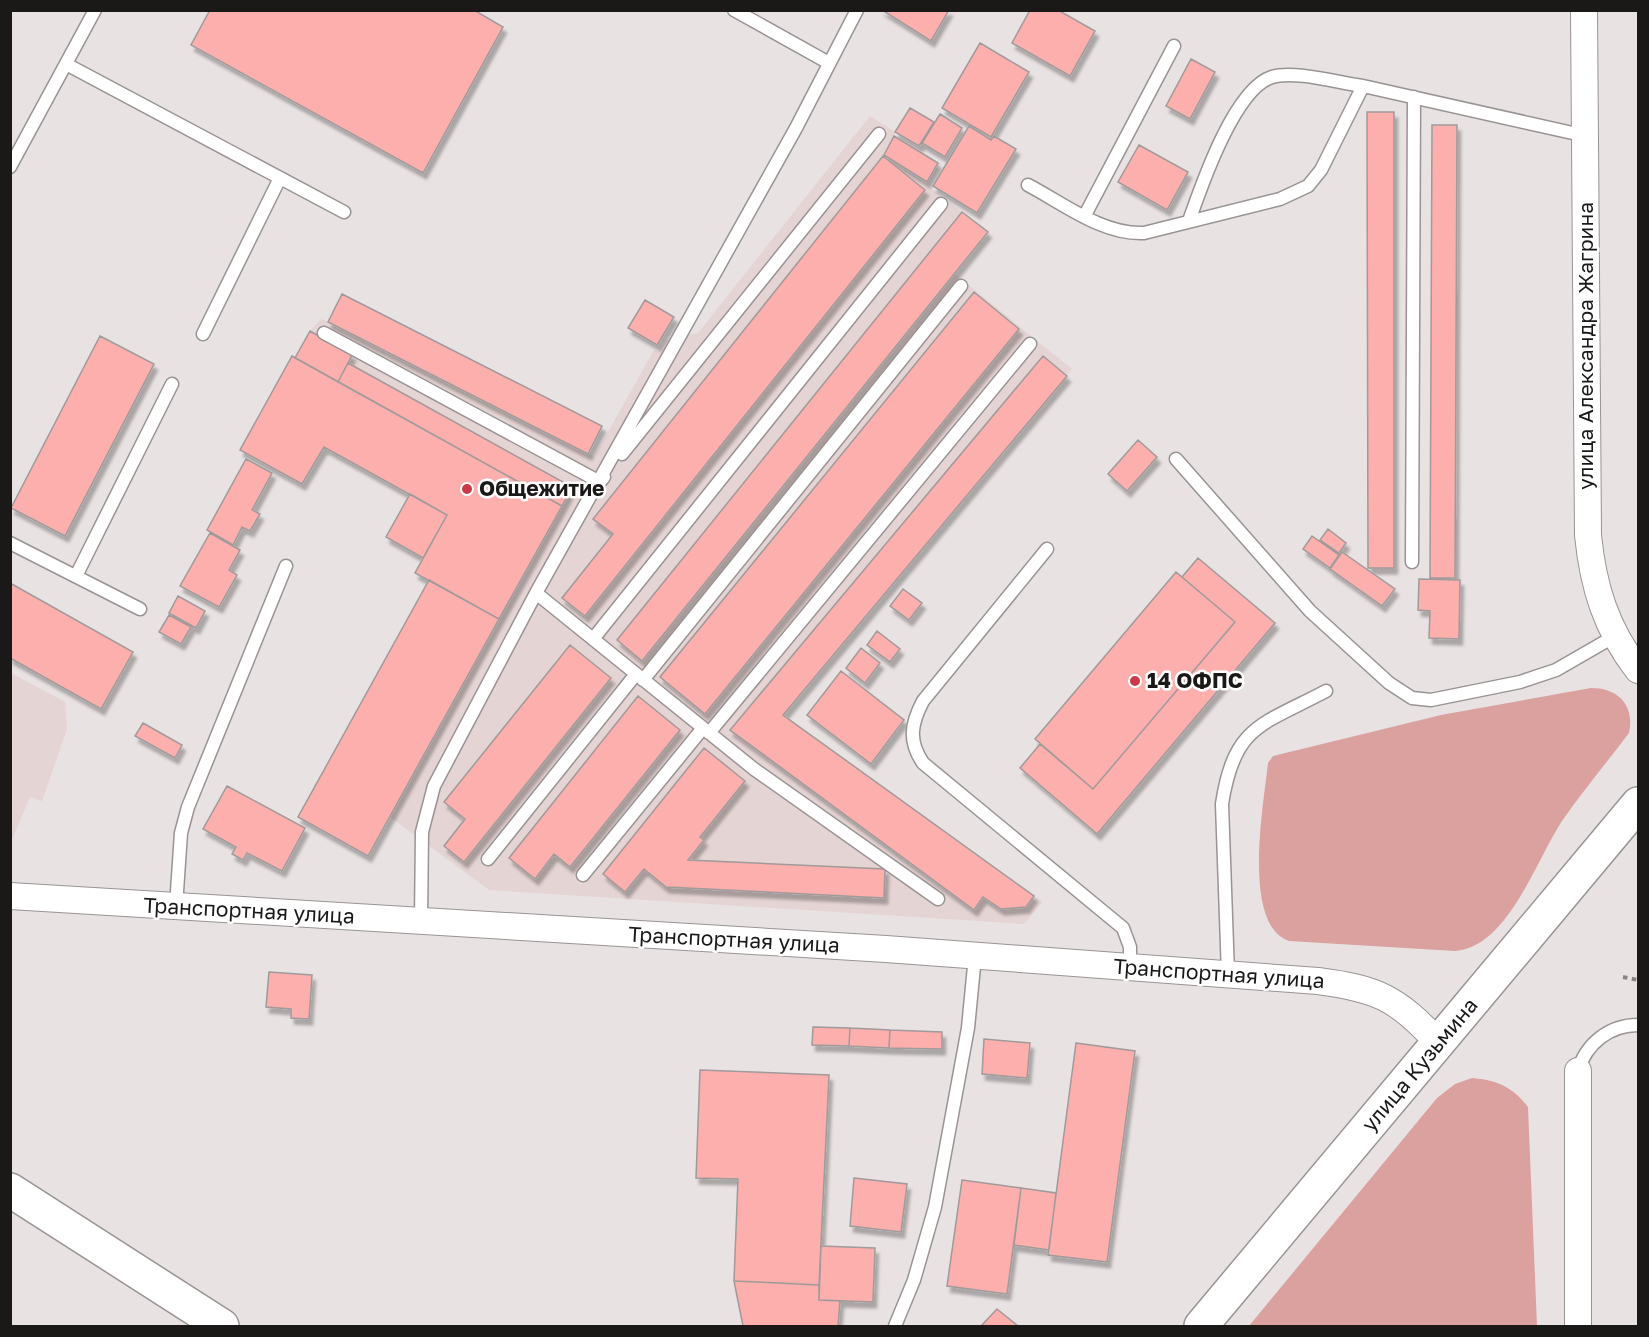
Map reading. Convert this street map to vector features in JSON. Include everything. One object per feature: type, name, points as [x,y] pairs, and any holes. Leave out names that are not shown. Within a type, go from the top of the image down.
[{"type":"main road","name":"улица Кузьмина","points":[[1201,1326],[1638,804]]},
{"type":"main road","points":[[10,1190],[222,1326]]},
{"type":"street","name":"улица Александра Жагрина","points":[[1584,10],[1588,535],[1596,590],[1615,636],[1638,670]]},
{"type":"street","name":"Транспортная улица","points":[[10,896],[975,956],[1318,981],[1355,986],[1374,992],[1408,1011],[1438,1042]]},
{"type":"street","points":[[1578,1071],[1578,1326]]},
{"type":"lane","points":[[10,167],[95,10]]},
{"type":"lane","points":[[734,10],[829,63]]},
{"type":"lane","points":[[421,921],[422,832],[434,786],[536,593],[796,128],[857,10]]},
{"type":"lane","points":[[1085,215],[1174,46]]},
{"type":"lane","points":[[66,64],[344,213]]},
{"type":"lane","points":[[1189,221],[1213,154],[1250,94],[1272,77],[1290,76],[1363,86],[1586,136]]},
{"type":"lane","points":[[1028,185],[1113,230],[1130,234],[1144,233],[1280,199],[1308,186],[1321,170],[1363,86]]},
{"type":"lane","points":[[1412,562],[1414,97]]},
{"type":"lane","points":[[600,482],[879,134]]},
{"type":"lane","points":[[203,334],[280,178]]},
{"type":"lane","points":[[592,639],[941,204]]},
{"type":"lane","points":[[488,859],[961,286]]},
{"type":"lane","points":[[324,333],[600,482]]},
{"type":"lane","points":[[583,875],[1030,344]]},
{"type":"lane","points":[[76,576],[172,384]]},
{"type":"lane","points":[[1176,459],[1310,611],[1389,683],[1412,698],[1431,700],[1520,682],[1556,670],[1615,636]]},
{"type":"lane","points":[[10,543],[140,609]]},
{"type":"lane","points":[[1047,549],[923,701],[914,719],[911,736],[914,750],[923,763],[1123,928],[1130,947],[1130,968]]},
{"type":"lane","points":[[176,906],[181,833],[188,807],[286,566]]},
{"type":"lane","points":[[536,593],[754,769],[939,899]]},
{"type":"lane","points":[[1228,974],[1222,804],[1226,778],[1244,739],[1261,726],[1326,691]]},
{"type":"lane","points":[[895,1326],[914,1280],[935,1207],[968,1028],[975,956]]},
{"type":"lane","points":[[1578,1071],[1582,1057],[1604,1035],[1627,1025],[1638,1025]]},
{"type":"path","points":[[1623,977],[1638,980]]},
{"type":"shaded area","points":[[870,116],[895,132],[894,135],[941,164],[928,186],[988,232],[955,274],[1072,369],[783,715],[1042,902],[1024,924],[489,890],[390,817],[562,506],[295,358],[310,331],[321,319],[328,322],[342,294],[602,426],[588,454],[594,457],[654,350],[659,352],[666,340],[698,333]]},
{"type":"shaded area","points":[[11,673],[65,702],[67,729],[42,801],[30,797],[11,842]]},
{"type":"shaded area","points":[[1591,688],[1610,691],[1623,700],[1630,715],[1629,733],[1562,821],[1519,899],[1490,934],[1474,946],[1455,951],[1289,941],[1274,930],[1265,912],[1260,888],[1259,861],[1268,763],[1273,756],[1441,715]]},
{"type":"shaded area","points":[[1472,1078],[1504,1086],[1516,1094],[1528,1107],[1537,1326],[1249,1326],[1437,1098],[1455,1084]]},
{"type":"building","points":[[210,10],[474,10],[503,27],[423,173],[191,45]]},
{"type":"building","points":[[882,10],[949,10],[931,41]]},
{"type":"building","points":[[1030,10],[1058,10],[1095,31],[1070,76],[1012,43]]},
{"type":"building","points":[[980,43],[1029,72],[991,137],[942,108]]},
{"type":"building","points":[[1191,59],[1215,72],[1190,119],[1166,106]]},
{"type":"building","points":[[910,108],[934,122],[919,146],[895,132]]},
{"type":"building","points":[[1367,112],[1394,112],[1394,568],[1368,568]]},
{"type":"building","points":[[940,114],[962,128],[945,157],[922,143]]},
{"type":"building","points":[[1432,125],[1457,125],[1455,578],[1430,578]]},
{"type":"building","points":[[969,126],[991,140],[994,136],[1016,149],[977,213],[933,186]]},
{"type":"building","points":[[894,136],[938,163],[927,182],[884,155]]},
{"type":"building","points":[[1139,145],[1188,172],[1167,210],[1118,182]]},
{"type":"building","points":[[883,156],[925,190],[585,616],[562,598],[613,534],[593,519]]},
{"type":"building","points":[[962,212],[988,232],[642,661],[617,640]]},
{"type":"building","points":[[974,292],[1019,329],[705,714],[660,677]]},
{"type":"building","points":[[342,294],[602,426],[588,454],[328,322]]},
{"type":"building","points":[[645,300],[674,317],[657,345],[628,328]]},
{"type":"building","points":[[310,331],[352,355],[338,382],[295,358]]},
{"type":"building","points":[[100,336],[154,364],[65,536],[11,508]]},
{"type":"building","name":"Общежитие","points":[[292,356],[562,506],[499,619],[415,573],[447,515],[324,447],[302,484],[240,450]]},
{"type":"building","points":[[1043,356],[1067,376],[783,715],[1034,896],[1026,907],[1001,909],[983,897],[974,910],[730,730]]},
{"type":"building","points":[[348,363],[572,487],[562,506],[338,382]]},
{"type":"building","points":[[1138,440],[1157,457],[1127,491],[1108,474]]},
{"type":"building","points":[[246,459],[272,473],[252,510],[260,514],[250,531],[242,527],[233,545],[207,530]]},
{"type":"building","points":[[410,494],[447,515],[423,558],[386,537]]},
{"type":"building","points":[[1328,529],[1346,543],[1339,553],[1320,540]]},
{"type":"building","points":[[210,533],[240,550],[229,570],[237,575],[219,607],[180,586]]},
{"type":"building","points":[[1312,536],[1339,555],[1330,568],[1303,549]]},
{"type":"building","points":[[1342,552],[1395,589],[1382,606],[1330,569]]},
{"type":"building","points":[[1198,558],[1275,623],[1097,834],[1020,768],[1040,744],[1093,789],[1235,622],[1182,577]]},
{"type":"building","name":"14 ОФПС","points":[[1176,572],[1235,622],[1093,789],[1035,739]]},
{"type":"building","points":[[1419,579],[1460,580],[1459,639],[1429,638],[1430,611],[1418,610]]},
{"type":"building","points":[[429,580],[499,619],[368,856],[298,817]]},
{"type":"building","points":[[10,583],[133,652],[101,709],[10,658]]},
{"type":"building","points":[[903,589],[922,603],[909,620],[890,606]]},
{"type":"building","points":[[178,596],[205,611],[196,628],[169,613]]},
{"type":"building","points":[[169,615],[191,627],[181,644],[159,632]]},
{"type":"building","points":[[877,631],[900,649],[890,662],[867,645]]},
{"type":"building","points":[[570,645],[611,678],[464,862],[444,846],[465,819],[444,802]]},
{"type":"building","points":[[861,648],[880,663],[865,683],[846,668]]},
{"type":"building","points":[[841,671],[904,720],[871,764],[807,715]]},
{"type":"building","points":[[638,696],[680,730],[570,867],[554,854],[535,879],[509,858]]},
{"type":"building","points":[[143,723],[182,745],[175,758],[135,736]]},
{"type":"building","points":[[704,748],[745,781],[700,837],[704,840],[688,860],[885,869],[884,898],[666,887],[644,869],[625,892],[603,874]]},
{"type":"building","points":[[227,786],[305,828],[282,871],[247,853],[243,860],[232,854],[236,847],[203,829]]},
{"type":"building","points":[[269,972],[312,975],[309,1019],[291,1018],[291,1009],[266,1007]]},
{"type":"building","points":[[813,1027],[850,1028],[849,1046],[812,1045]]},
{"type":"building","points":[[850,1028],[890,1030],[889,1048],[849,1046]]},
{"type":"building","points":[[890,1030],[942,1032],[942,1049],[889,1048]]},
{"type":"building","points":[[984,1039],[1030,1043],[1027,1078],[982,1074]]},
{"type":"building","points":[[1076,1043],[1135,1051],[1107,1262],[1048,1255]]},
{"type":"building","points":[[700,1070],[829,1075],[819,1285],[734,1281],[738,1179],[696,1178]]},
{"type":"building","points":[[854,1178],[907,1184],[901,1232],[850,1226]]},
{"type":"building","points":[[962,1180],[1021,1188],[1007,1294],[947,1286]]},
{"type":"building","points":[[1021,1188],[1056,1193],[1049,1250],[1014,1245]]},
{"type":"building","points":[[821,1246],[875,1248],[873,1302],[819,1300]]},
{"type":"building","points":[[734,1281],[819,1285],[819,1300],[840,1301],[838,1326],[743,1326]]},
{"type":"building","points":[[997,1309],[1018,1326],[981,1326]]},
{"type":"place","name":"Общежитие","points":[[467,489]]},
{"type":"place","name":"14 ОФПС","points":[[1135,681]]}]
